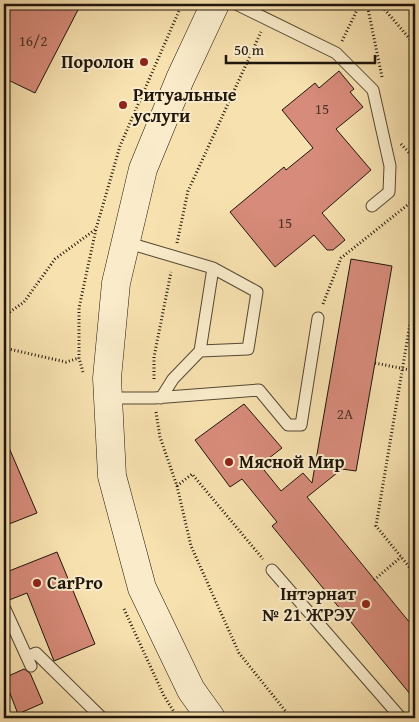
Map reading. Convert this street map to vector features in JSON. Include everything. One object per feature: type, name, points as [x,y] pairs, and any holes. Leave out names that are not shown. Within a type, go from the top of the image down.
[{"type":"main road","points":[[211,718],[191,690],[142,588],[112,476],[106,378],[116,283],[142,169],[180,79],[215,4]]},
{"type":"lane","points":[[236,4],[336,53],[373,90],[390,166],[389,192],[372,206]]},
{"type":"lane","points":[[125,242],[213,268],[257,292],[248,349],[200,351]]},
{"type":"lane","points":[[161,398],[173,379],[200,351],[213,268]]},
{"type":"lane","points":[[107,398],[161,398],[259,390],[288,425],[301,425],[318,318]]},
{"type":"lane","points":[[272,570],[401,718]]},
{"type":"lane","points":[[5,609],[29,661],[36,653],[102,718]]},
{"type":"path","points":[[336,53],[360,4]]},
{"type":"path","points":[[367,4],[383,81]]},
{"type":"path","points":[[380,4],[415,45]]},
{"type":"path","points":[[396,139],[415,160]]},
{"type":"path","points":[[318,318],[341,258],[415,199]]},
{"type":"path","points":[[4,316],[24,302],[55,259],[96,229]]},
{"type":"path","points":[[415,294],[401,368],[376,526],[415,574]]},
{"type":"path","points":[[4,348],[66,362],[79,358]]},
{"type":"path","points":[[375,363],[415,371]]},
{"type":"path","points":[[177,486],[192,474],[272,570]]},
{"type":"path","points":[[374,580],[401,557]]},
{"type":"building","points":[[4,4],[81,4],[35,93],[4,78]]},
{"type":"building","points":[[339,71],[354,89],[350,92],[363,107],[336,129],[371,170],[322,213],[345,240],[333,250],[327,250],[314,235],[275,267],[230,212],[284,167],[286,170],[313,148],[282,110],[315,83],[319,88]]},
{"type":"building","points":[[351,259],[392,266],[356,471],[342,469],[307,497],[415,629],[415,700],[272,526],[277,522],[242,479],[230,487],[195,440],[244,404],[282,448],[260,465],[281,491],[303,473],[312,483]]},
{"type":"building","points":[[4,436],[37,513],[4,526]]},
{"type":"building","points":[[57,552],[95,644],[54,661],[27,593],[4,602],[4,573]]},
{"type":"building","points":[[24,669],[30,673],[43,703],[18,714],[4,678]]},
{"type":"railway","points":[[4,708],[8,718]]},
{"type":"place","name":"Поролон","points":[[144,62]]},
{"type":"place","name":"Ритуальные услуги","points":[[123,105]]},
{"type":"place","name":"Мясной Мир","points":[[229,462]]},
{"type":"place","name":"CarPro","points":[[37,583]]},
{"type":"place","name":"Інтэрнат № 21 ЖРЭУ","points":[[366,604]]}]
